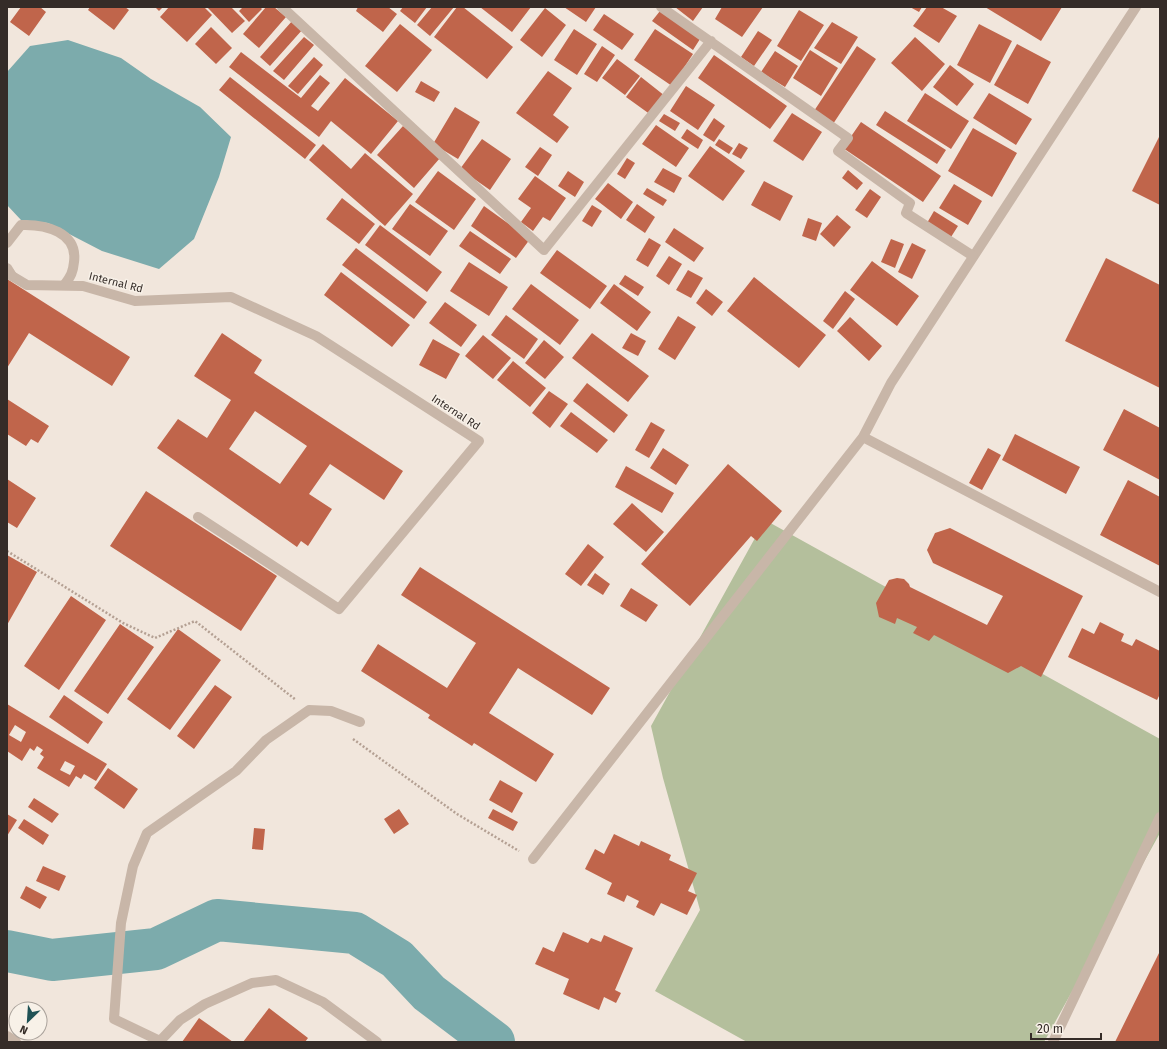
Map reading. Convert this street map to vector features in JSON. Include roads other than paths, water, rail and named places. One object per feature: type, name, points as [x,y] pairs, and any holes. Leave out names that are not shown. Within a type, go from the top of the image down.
[{"type":"street","points":[[282,7],[544,250],[711,41]]},
{"type":"street","points":[[661,7],[848,138],[838,151],[910,203],[906,213],[973,256]]},
{"type":"street","points":[[533,859],[863,437],[891,383],[1136,7]]},
{"type":"street","name":"Internal Rd","points":[[7,243],[15,230],[21,225],[35,224],[54,229],[70,242],[75,251],[73,275],[65,284]]},
{"type":"street","name":"Internal Rd","points":[[9,271],[27,285],[47,286],[65,284],[83,286],[135,301],[231,297],[316,336],[479,441],[339,609],[198,517]]},
{"type":"street","points":[[863,437],[1160,592]]},
{"type":"street","points":[[360,722],[331,712],[310,710],[266,740],[236,771],[147,833],[133,866],[121,923],[114,1019],[160,1041],[180,1020],[205,1004],[252,983],[276,980],[323,1002],[377,1042]]},
{"type":"street","points":[[1053,1042],[1160,817]]},
{"type":"street","points":[[7,1036],[16,1042]]},
{"type":"water","points":[[68,40],[121,58],[151,79],[200,107],[231,137],[219,177],[194,239],[159,269],[102,251],[48,223],[21,220],[7,205],[7,72],[30,46]]},
{"type":"waterway","points":[[7,951],[52,960],[156,949],[217,920],[355,933],[397,959],[429,993],[494,1042]]}]
